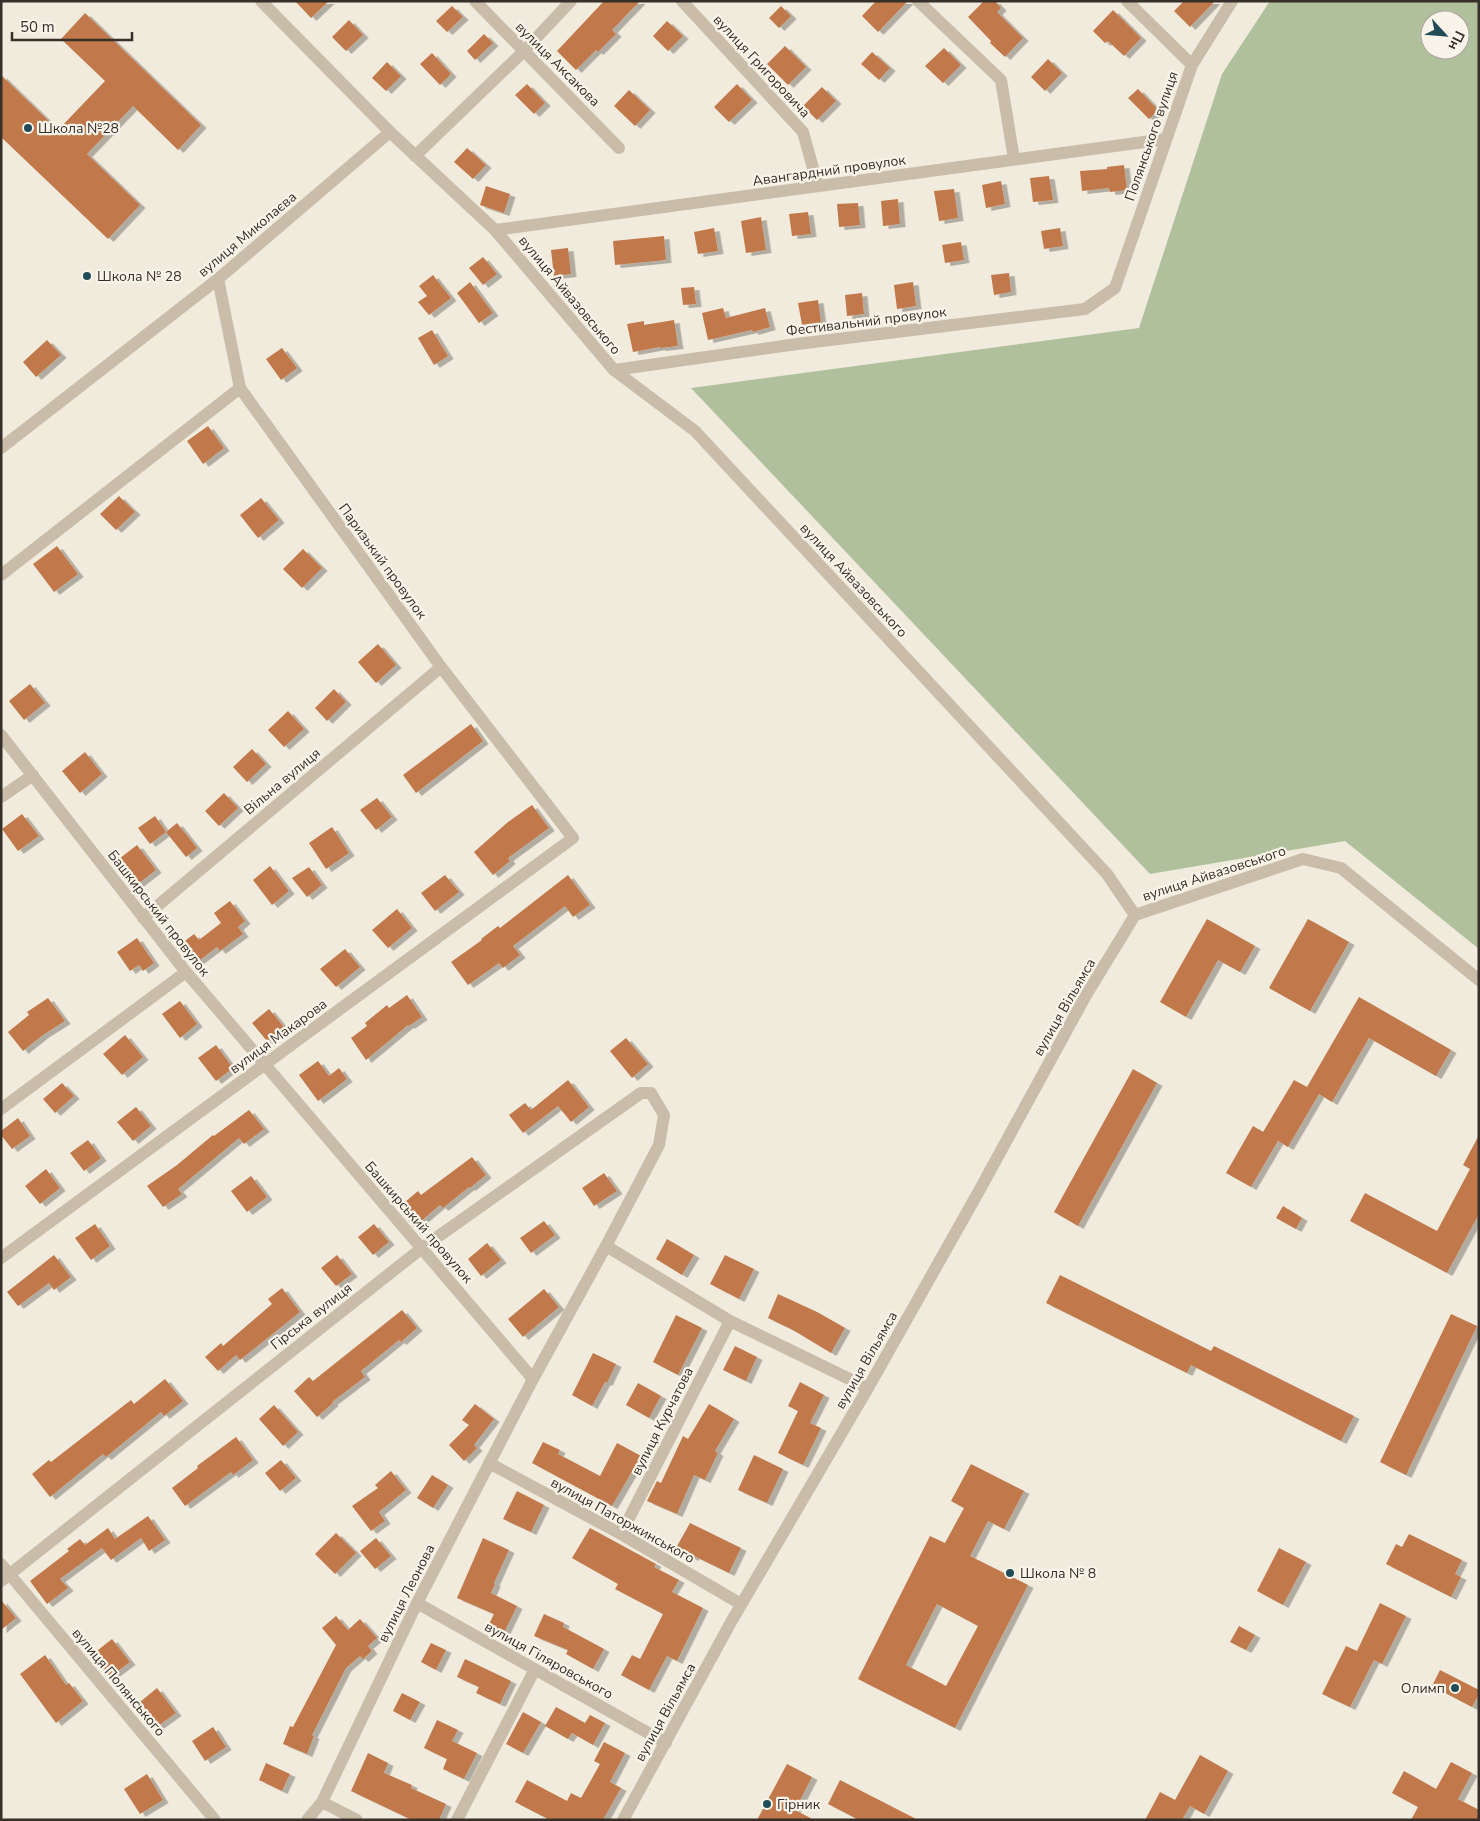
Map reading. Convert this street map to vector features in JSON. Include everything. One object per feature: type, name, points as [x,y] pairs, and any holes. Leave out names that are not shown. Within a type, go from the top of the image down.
[{"type":"street","name":"вулиця Айвазовського","points":[[261,1],[390,132],[495,230],[614,370],[695,431],[1107,874],[1135,915],[1303,859],[1341,868],[1479,980]]},
{"type":"street","name":"вулиця Аксакова","points":[[475,1],[619,148]]},
{"type":"street","points":[[416,156],[524,51],[571,1]]},
{"type":"street","name":"вулиця Григоровича","points":[[682,1],[803,132],[818,186]]},
{"type":"street","points":[[918,1],[1000,80],[1014,159]]},
{"type":"street","points":[[1127,1],[1192,65]]},
{"type":"street","name":"Полянського вулиця","points":[[1115,288],[1192,65],[1232,1]]},
{"type":"street","name":"вулиця Миколаєва","points":[[1,448],[218,279],[390,132]]},
{"type":"street","name":"Авангардний провулок","points":[[495,230],[1166,139]]},
{"type":"street","name":"Паризький провулок","points":[[218,279],[240,388],[441,667],[573,838]]},
{"type":"street","name":"Фестивальний провулок","points":[[614,370],[797,344],[1085,309],[1115,288]]},
{"type":"street","points":[[1,575],[240,388]]},
{"type":"street","name":"Вільна вулиця","points":[[143,918],[441,667]]},
{"type":"street","name":"Башкирський провулок","points":[[1,735],[186,972],[533,1378]]},
{"type":"street","points":[[1,797],[33,775]]},
{"type":"street","name":"вулиця Макарова","points":[[1,1258],[573,838]]},
{"type":"street","name":"вулиця Вільямса","points":[[623,1820],[741,1604],[868,1388],[1085,997],[1135,915]]},
{"type":"street","points":[[1,1109],[186,972]]},
{"type":"street","name":"Гірська вулиця","points":[[6,1578],[422,1248],[641,1092],[651,1093],[664,1115],[659,1145],[606,1246]]},
{"type":"street","points":[[533,1378],[606,1246],[730,1321],[868,1388]]},
{"type":"street","name":"вулиця Курчатова","points":[[621,1534],[730,1321]]},
{"type":"street","name":"вулиця Леонова","points":[[307,1820],[322,1802],[417,1603],[533,1378]]},
{"type":"street","name":"вулиця Паторжинського","points":[[489,1463],[621,1534],[741,1604]]},
{"type":"street","name":"вулиця Полянського","points":[[1,1564],[6,1578],[214,1820]]},
{"type":"street","name":"вулиця Гіляровського","points":[[417,1603],[666,1743]]},
{"type":"street","points":[[457,1820],[535,1669]]},
{"type":"street","points":[[322,1802],[357,1820]]},
{"type":"green space","points":[[1270,1],[1479,1],[1479,949],[1345,841],[1150,874],[691,388],[1139,328],[1222,74]]},
{"type":"building","points":[[295,1],[329,1],[311,18]]},
{"type":"building","points":[[604,1],[640,1],[612,30],[616,34],[576,70],[557,51]]},
{"type":"building","points":[[876,1],[908,1],[878,32],[862,16]]},
{"type":"building","points":[[984,1],[995,1],[1001,8],[997,12],[1023,38],[1005,57],[990,43],[991,41],[968,17]]},
{"type":"building","points":[[1184,1],[1215,1],[1190,27],[1174,11]]},
{"type":"building","points":[[452,6],[463,17],[447,32],[436,21]]},
{"type":"building","points":[[781,6],[791,16],[779,28],[769,18]]},
{"type":"building","points":[[1113,10],[1141,38],[1124,56],[1108,41],[1105,43],[1093,31]]},
{"type":"building","name":"Школа №28","points":[[85,13],[201,125],[178,150],[133,106],[87,154],[140,205],[108,239],[1,137],[1,75],[58,130],[105,81],[61,39]]},
{"type":"building","points":[[349,20],[363,35],[346,51],[332,37]]},
{"type":"building","points":[[667,21],[683,36],[668,51],[653,36]]},
{"type":"building","points":[[484,34],[493,43],[475,60],[467,51]]},
{"type":"building","points":[[785,46],[806,67],[788,85],[767,64]]},
{"type":"building","points":[[944,48],[961,65],[943,83],[925,66]]},
{"type":"building","points":[[872,52],[890,68],[879,80],[861,64]]},
{"type":"building","points":[[432,53],[451,74],[440,85],[420,64]]},
{"type":"building","points":[[1048,59],[1062,73],[1045,91],[1031,77]]},
{"type":"building","points":[[387,62],[401,76],[386,91],[372,78]]},
{"type":"building","points":[[527,84],[545,103],[534,114],[515,95]]},
{"type":"building","points":[[737,84],[752,100],[729,122],[714,107]]},
{"type":"building","points":[[822,87],[836,101],[817,120],[803,106]]},
{"type":"building","points":[[1138,89],[1158,110],[1149,119],[1128,98]]},
{"type":"building","points":[[629,90],[650,110],[635,126],[614,106]]},
{"type":"building","points":[[467,148],[486,165],[473,179],[454,162]]},
{"type":"building","points":[[1124,165],[1127,190],[1110,192],[1109,188],[1082,191],[1080,171],[1107,169],[1107,167]]},
{"type":"building","points":[[1049,176],[1053,200],[1033,202],[1030,178]]},
{"type":"building","points":[[1001,181],[1005,204],[986,208],[982,185]]},
{"type":"building","points":[[486,186],[510,194],[504,213],[480,205]]},
{"type":"building","points":[[954,189],[958,218],[939,221],[934,191]]},
{"type":"building","points":[[898,199],[900,224],[883,226],[881,201]]},
{"type":"building","points":[[858,203],[860,225],[839,227],[837,204]]},
{"type":"building","points":[[808,212],[811,234],[792,236],[789,214]]},
{"type":"building","points":[[761,217],[766,250],[746,253],[741,221]]},
{"type":"building","points":[[714,228],[718,251],[698,254],[694,232]]},
{"type":"building","points":[[1060,228],[1063,246],[1044,249],[1041,231]]},
{"type":"building","points":[[664,236],[666,260],[615,265],[613,241]]},
{"type":"building","points":[[961,242],[964,260],[945,263],[942,245]]},
{"type":"building","points":[[568,248],[571,274],[554,276],[551,250]]},
{"type":"building","points":[[483,257],[497,274],[483,285],[469,268]]},
{"type":"building","points":[[1009,273],[1011,292],[994,295],[991,275]]},
{"type":"building","points":[[433,275],[451,298],[429,315],[418,302],[427,296],[419,286]]},
{"type":"building","points":[[470,282],[493,313],[479,323],[457,293]]},
{"type":"building","points":[[913,282],[916,306],[897,309],[894,285]]},
{"type":"building","points":[[694,287],[696,304],[683,305],[681,288]]},
{"type":"building","points":[[862,293],[864,314],[847,316],[845,295]]},
{"type":"building","points":[[818,300],[821,322],[802,325],[798,303]]},
{"type":"building","points":[[723,308],[726,318],[765,308],[770,327],[708,340],[702,313]]},
{"type":"building","points":[[674,320],[678,346],[633,352],[627,324],[644,321],[644,325]]},
{"type":"building","points":[[432,330],[448,356],[434,365],[418,338]]},
{"type":"building","points":[[47,340],[61,355],[36,377],[23,362]]},
{"type":"building","points":[[282,348],[297,368],[281,380],[266,359]]},
{"type":"building","points":[[208,426],[224,448],[203,464],[187,441]]},
{"type":"building","points":[[119,496],[135,512],[116,530],[100,514]]},
{"type":"building","points":[[261,498],[279,520],[258,538],[240,515]]},
{"type":"building","points":[[57,546],[78,574],[54,592],[33,564]]},
{"type":"building","points":[[303,549],[322,568],[302,588],[283,569]]},
{"type":"building","points":[[378,644],[396,665],[376,683],[358,662]]},
{"type":"building","points":[[30,684],[45,703],[24,720],[9,701]]},
{"type":"building","points":[[334,689],[346,702],[327,721],[315,708]]},
{"type":"building","points":[[288,711],[304,729],[284,747],[268,730]]},
{"type":"building","points":[[471,724],[483,741],[416,793],[403,775]]},
{"type":"building","points":[[252,749],[266,764],[247,782],[233,767]]},
{"type":"building","points":[[85,752],[102,774],[80,793],[62,771]]},
{"type":"building","points":[[224,793],[238,808],[219,826],[205,811]]},
{"type":"building","points":[[377,798],[392,817],[376,830],[360,810]]},
{"type":"building","points":[[532,805],[549,828],[508,858],[510,861],[493,875],[474,852],[508,822]]},
{"type":"building","points":[[22,814],[39,836],[18,851],[2,829]]},
{"type":"building","points":[[155,816],[166,832],[150,844],[138,828]]},
{"type":"building","points":[[177,823],[197,848],[186,857],[166,832]]},
{"type":"building","points":[[332,827],[349,853],[326,869],[309,843]]},
{"type":"building","points":[[137,845],[156,870],[138,884],[119,859]]},
{"type":"building","points":[[270,866],[289,891],[272,905],[253,880]]},
{"type":"building","points":[[309,867],[322,885],[307,897],[292,878]]},
{"type":"building","points":[[445,875],[459,892],[435,911],[421,893]]},
{"type":"building","points":[[568,875],[590,905],[573,917],[565,906],[513,946],[520,955],[503,968],[499,963],[468,985],[451,962],[498,926],[500,928]]},
{"type":"building","points":[[230,901],[245,921],[238,927],[243,934],[220,951],[217,947],[196,963],[181,944],[194,934],[199,940],[221,923],[214,913]]},
{"type":"building","points":[[397,909],[412,928],[388,948],[372,930]]},
{"type":"building","points":[[1207,919],[1255,946],[1240,972],[1218,960],[1186,1017],[1160,1002]]},
{"type":"building","points":[[1308,919],[1349,942],[1310,1011],[1269,988]]},
{"type":"building","points":[[137,938],[154,963],[143,971],[139,965],[130,971],[117,952]]},
{"type":"building","points":[[345,949],[360,967],[336,987],[320,969]]},
{"type":"building","points":[[407,995],[422,1017],[408,1025],[366,1060],[351,1038],[367,1026],[365,1023],[387,1005],[389,1008]]},
{"type":"building","points":[[1359,997],[1451,1050],[1436,1076],[1369,1038],[1332,1102],[1319,1094],[1288,1147],[1278,1141],[1251,1187],[1226,1173],[1253,1126],[1263,1132],[1294,1080],[1307,1087]]},
{"type":"building","points":[[48,998],[65,1021],[23,1051],[8,1032],[29,1015],[27,1012]]},
{"type":"building","points":[[180,1001],[197,1024],[180,1038],[162,1014]]},
{"type":"building","points":[[269,1009],[284,1027],[267,1041],[252,1023]]},
{"type":"building","points":[[125,1035],[143,1057],[122,1075],[103,1054]]},
{"type":"building","points":[[626,1038],[648,1064],[632,1078],[610,1051]]},
{"type":"building","points":[[216,1045],[233,1068],[216,1081],[198,1058]]},
{"type":"building","points":[[318,1061],[329,1076],[339,1068],[347,1079],[318,1101],[299,1075]]},
{"type":"building","points":[[1133,1069],[1157,1083],[1078,1226],[1054,1212]]},
{"type":"building","points":[[568,1080],[589,1107],[571,1122],[558,1106],[523,1133],[509,1115],[525,1103],[531,1110]]},
{"type":"building","points":[[62,1083],[74,1096],[55,1113],[43,1099]]},
{"type":"building","points":[[136,1107],[151,1126],[133,1141],[117,1122]]},
{"type":"building","points":[[249,1110],[264,1129],[244,1144],[239,1138],[178,1189],[182,1194],[163,1207],[147,1186]]},
{"type":"building","points":[[18,1118],[30,1136],[12,1149],[1,1135],[1,1131]]},
{"type":"building","points":[[1479,1135],[1479,1214],[1447,1273],[1350,1221],[1365,1193],[1437,1231],[1470,1169],[1463,1165]]},
{"type":"building","points":[[88,1140],[101,1158],[84,1171],[70,1153]]},
{"type":"building","points":[[472,1157],[486,1175],[443,1208],[440,1205],[414,1227],[398,1208],[418,1191],[421,1195]]},
{"type":"building","points":[[46,1169],[60,1188],[40,1204],[25,1186]]},
{"type":"building","points":[[604,1173],[617,1191],[594,1206],[582,1188]]},
{"type":"building","points":[[251,1176],[267,1197],[247,1212],[231,1191]]},
{"type":"building","points":[[1283,1206],[1302,1218],[1296,1229],[1276,1218]]},
{"type":"building","points":[[544,1221],[555,1235],[531,1253],[520,1238]]},
{"type":"building","points":[[95,1224],[110,1246],[91,1260],[75,1238]]},
{"type":"building","points":[[374,1224],[389,1242],[373,1255],[358,1237]]},
{"type":"building","points":[[667,1239],[694,1255],[682,1275],[656,1259]]},
{"type":"building","points":[[487,1243],[501,1260],[481,1276],[468,1259]]},
{"type":"building","points":[[54,1255],[71,1277],[54,1290],[49,1283],[18,1306],[7,1292]]},
{"type":"building","points":[[337,1255],[352,1274],[336,1286],[321,1268]]},
{"type":"building","points":[[725,1255],[754,1269],[739,1299],[710,1284]]},
{"type":"building","points":[[1060,1275],[1211,1351],[1214,1346],[1354,1416],[1341,1441],[1191,1365],[1187,1373],[1046,1303]]},
{"type":"building","points":[[282,1288],[300,1312],[240,1360],[236,1355],[218,1371],[205,1357],[221,1343],[223,1346],[272,1304],[268,1299]]},
{"type":"building","points":[[544,1289],[559,1307],[523,1337],[508,1319]]},
{"type":"building","points":[[778,1294],[817,1312],[845,1328],[831,1353],[793,1330],[768,1318]]},
{"type":"building","points":[[402,1310],[417,1328],[361,1371],[365,1377],[332,1402],[317,1417],[294,1391],[309,1377],[313,1381]]},
{"type":"building","points":[[1451,1314],[1477,1326],[1406,1475],[1380,1462]]},
{"type":"building","points":[[676,1315],[702,1328],[678,1375],[653,1362]]},
{"type":"building","points":[[735,1346],[757,1357],[746,1381],[723,1370]]},
{"type":"building","points":[[593,1353],[616,1364],[607,1383],[605,1382],[592,1406],[572,1395]]},
{"type":"building","points":[[165,1379],[183,1401],[164,1416],[161,1412],[106,1457],[103,1454],[50,1497],[32,1474],[49,1460],[51,1462],[131,1400],[134,1404]]},
{"type":"building","points":[[800,1382],[824,1395],[810,1423],[821,1428],[803,1465],[778,1453],[798,1411],[788,1406]]},
{"type":"building","points":[[638,1383],[661,1396],[649,1418],[626,1405]]},
{"type":"building","points":[[475,1404],[494,1419],[474,1445],[477,1448],[464,1461],[449,1445],[469,1425],[462,1420]]},
{"type":"building","points":[[709,1404],[734,1419],[715,1451],[718,1453],[705,1480],[694,1475],[677,1514],[647,1501],[657,1481],[661,1483],[683,1436],[688,1439]]},
{"type":"building","points":[[274,1405],[298,1432],[283,1446],[259,1419]]},
{"type":"building","points":[[236,1437],[253,1460],[233,1475],[231,1472],[185,1506],[172,1488],[198,1468],[197,1466]]},
{"type":"building","points":[[543,1442],[560,1450],[558,1454],[600,1476],[617,1443],[641,1456],[612,1506],[532,1463]]},
{"type":"building","points":[[754,1455],[783,1469],[767,1503],[738,1490]]},
{"type":"building","points":[[281,1460],[296,1478],[280,1491],[265,1473]]},
{"type":"building","points":[[971,1464],[1024,1491],[1004,1529],[988,1521],[970,1556],[1028,1585],[955,1728],[858,1679],[930,1536],[945,1543],[964,1508],[951,1501]],"holes":[[[937,1604],[978,1626],[946,1686],[906,1665]]]},
{"type":"building","points":[[391,1471],[406,1490],[379,1512],[385,1521],[371,1531],[352,1506],[378,1488],[375,1485]]},
{"type":"building","points":[[432,1475],[448,1485],[433,1508],[417,1498]]},
{"type":"building","points":[[517,1491],[544,1505],[531,1532],[503,1519]]},
{"type":"building","points":[[148,1516],[165,1540],[149,1551],[141,1538],[111,1560],[102,1548],[60,1579],[68,1588],[47,1604],[30,1581],[69,1551],[67,1549],[80,1539],[85,1545],[108,1528],[115,1539]]},
{"type":"building","points":[[690,1523],[741,1548],[729,1573],[694,1556],[693,1558],[676,1548]]},
{"type":"building","points":[[590,1528],[656,1564],[654,1567],[679,1580],[672,1592],[703,1608],[677,1661],[667,1656],[649,1690],[621,1675],[632,1655],[640,1659],[663,1614],[615,1589],[618,1584],[572,1558]]},
{"type":"building","points":[[336,1533],[356,1553],[335,1574],[315,1554]]},
{"type":"building","points":[[1409,1534],[1462,1560],[1455,1574],[1461,1577],[1451,1597],[1386,1564],[1396,1544],[1402,1547]]},
{"type":"building","points":[[376,1538],[391,1556],[375,1569],[360,1551]]},
{"type":"building","points":[[483,1538],[509,1550],[491,1593],[517,1606],[504,1633],[488,1626],[494,1614],[457,1598]]},
{"type":"building","points":[[1279,1548],[1306,1562],[1283,1605],[1257,1591]]},
{"type":"building","points":[[1,1600],[16,1618],[1,1630]]},
{"type":"building","points":[[1380,1603],[1406,1616],[1382,1664],[1374,1660],[1350,1707],[1322,1694],[1346,1646],[1357,1651]]},
{"type":"building","points":[[544,1614],[564,1623],[563,1627],[604,1649],[593,1669],[566,1654],[568,1650],[534,1636]]},
{"type":"building","points":[[336,1616],[348,1630],[360,1619],[377,1638],[368,1646],[372,1651],[363,1659],[360,1656],[346,1668],[312,1735],[314,1736],[307,1754],[283,1744],[290,1726],[293,1727],[336,1645],[322,1628]]},
{"type":"building","points":[[1239,1626],[1255,1635],[1246,1650],[1230,1642]]},
{"type":"building","points":[[112,1639],[130,1662],[110,1677],[93,1654]]},
{"type":"building","points":[[431,1643],[446,1650],[436,1670],[421,1662]]},
{"type":"building","points":[[45,1655],[66,1685],[69,1683],[83,1701],[56,1723],[20,1674]]},
{"type":"building","points":[[465,1659],[511,1681],[500,1704],[476,1693],[479,1687],[457,1677]]},
{"type":"building","name":"Олимп","points":[[1440,1670],[1479,1690],[1479,1694],[1472,1707],[1432,1686]]},
{"type":"building","points":[[157,1688],[176,1713],[158,1726],[140,1702]]},
{"type":"building","points":[[402,1693],[420,1702],[410,1720],[393,1711]]},
{"type":"building","points":[[556,1707],[585,1723],[590,1715],[605,1723],[593,1745],[572,1733],[568,1739],[545,1726]]},
{"type":"building","points":[[523,1712],[541,1722],[523,1753],[506,1744]]},
{"type":"building","points":[[437,1720],[458,1730],[452,1741],[477,1753],[464,1779],[443,1769],[447,1759],[424,1748]]},
{"type":"building","points":[[213,1727],[226,1747],[205,1761],[192,1741]]},
{"type":"building","points":[[604,1742],[625,1753],[610,1782],[621,1788],[603,1820],[550,1820],[515,1802],[527,1780],[567,1801],[571,1793],[581,1798],[600,1764],[594,1761]]},
{"type":"building","points":[[368,1753],[388,1763],[384,1773],[412,1785],[411,1788],[446,1804],[439,1820],[412,1820],[351,1791]]},
{"type":"building","points":[[1200,1755],[1228,1771],[1204,1814],[1190,1806],[1182,1820],[1145,1820],[1160,1792],[1175,1800]]},
{"type":"building","points":[[1451,1762],[1472,1773],[1458,1799],[1479,1810],[1479,1820],[1411,1820],[1418,1807],[1392,1793],[1404,1771],[1436,1789]]},
{"type":"building","points":[[266,1763],[290,1774],[282,1791],[259,1780]]},
{"type":"building","points":[[787,1764],[812,1777],[795,1810],[814,1820],[757,1820]]},
{"type":"building","points":[[147,1774],[163,1800],[140,1814],[124,1789]]},
{"type":"building","points":[[840,1780],[918,1820],[859,1820],[828,1804]]},
{"type":"place","name":"Школа №28","points":[[28,128]]},
{"type":"place","name":"Школа № 28","points":[[87,276]]},
{"type":"place","name":"Школа № 8","points":[[1010,1573]]},
{"type":"place","name":"Олимп","points":[[1455,1688]]},
{"type":"place","name":"Гірник","points":[[767,1804]]}]
